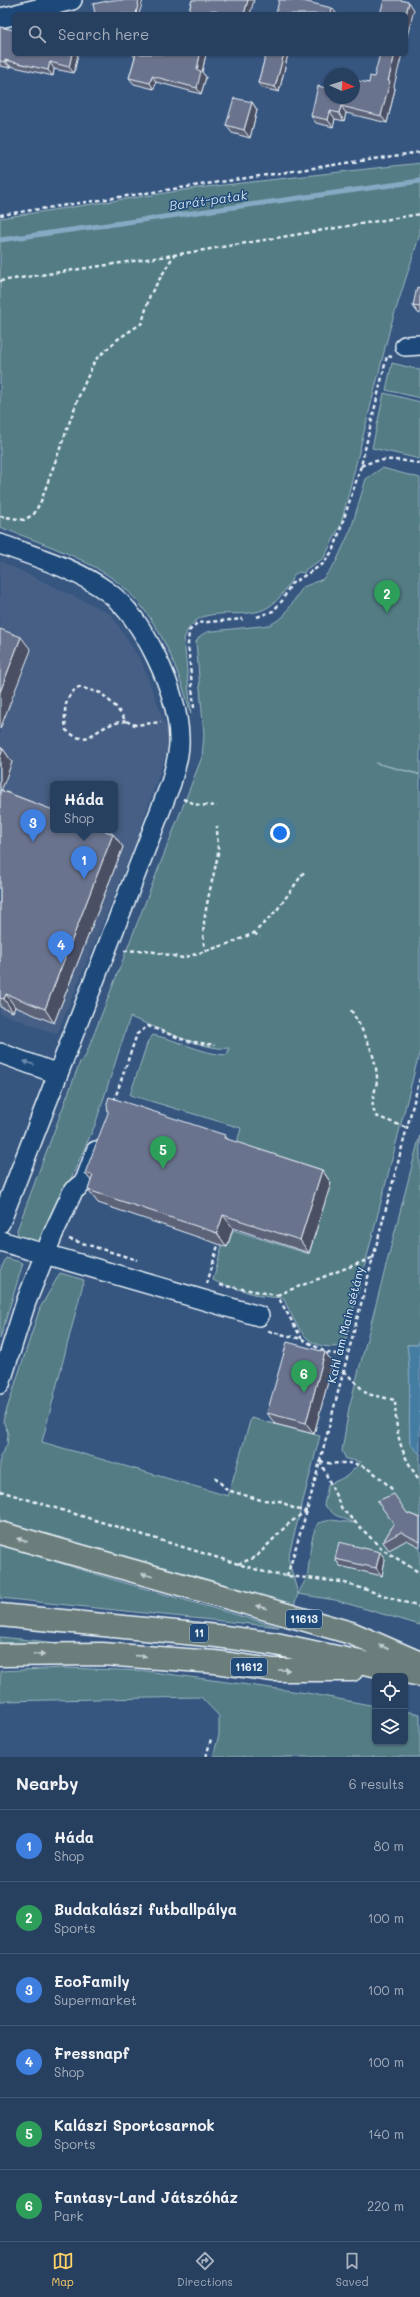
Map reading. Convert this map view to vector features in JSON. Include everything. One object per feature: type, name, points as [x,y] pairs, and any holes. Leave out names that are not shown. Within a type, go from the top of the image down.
[{"type":"main road","name":"11613","points":[[0,1533],[351,1632],[420,1663]]},
{"type":"main road","name":"11","points":[[0,1615],[224,1637],[276,1644],[420,1675]]},
{"type":"main road","name":"11612","points":[[0,1655],[102,1654],[215,1662],[273,1670],[396,1669]]},
{"type":"street","points":[[23,12],[72,0]]},
{"type":"street","points":[[0,18],[12,15]]},
{"type":"street","points":[[0,544],[65,568],[107,591],[129,611],[154,654],[170,692],[180,738],[178,758],[167,793],[0,1223]]},
{"type":"street","points":[[0,1052],[58,1074]]},
{"type":"street","points":[[0,1384],[26,1302],[45,1255],[73,1190],[85,1181],[101,1137]]},
{"type":"street","points":[[0,1241],[202,1300],[261,1323]]},
{"type":"path","points":[[0,215],[420,152]]},
{"type":"path","points":[[0,281],[174,255],[420,214]]},
{"type":"path","points":[[0,516],[24,520],[34,514],[41,501],[79,396],[95,360],[118,339],[142,323],[150,295],[174,255]]},
{"type":"path","points":[[257,617],[273,611],[282,601],[291,584],[313,572],[330,556],[343,526],[361,466],[387,356],[407,349]]},
{"type":"path","points":[[361,466],[371,462],[398,459],[420,464]]},
{"type":"path","points":[[194,709],[188,644],[189,631],[197,623],[243,619]]},
{"type":"path","points":[[126,721],[109,725],[87,739],[75,738],[66,730],[63,712],[71,692],[79,687],[101,693],[116,707],[126,721],[135,725],[177,721]]},
{"type":"path","points":[[167,793],[198,805],[217,806]]},
{"type":"path","points":[[207,952],[202,946],[203,928],[218,853],[217,826]]},
{"type":"path","points":[[106,948],[117,952],[145,950],[183,958],[207,952],[254,933],[277,910],[304,872]]},
{"type":"path","points":[[254,933],[260,937]]},
{"type":"path","points":[[351,1010],[371,1047],[377,1078],[371,1106],[376,1116],[407,1128]]},
{"type":"path","points":[[112,1108],[137,1034],[144,1027],[148,1026],[187,1041],[215,1045]]},
{"type":"path","name":"Kahl am Main sétány","points":[[288,1576],[307,1511],[420,1078]]},
{"type":"path","points":[[202,1300],[218,1245]]},
{"type":"path","points":[[277,1295],[372,1258]]},
{"type":"path","points":[[261,1323],[302,1340],[327,1353],[347,1355]]},
{"type":"path","points":[[344,1371],[367,1394],[395,1400],[396,1426],[400,1446],[418,1478]]},
{"type":"path","points":[[320,1461],[335,1465],[346,1463],[369,1468],[377,1473],[393,1490]]},
{"type":"path","points":[[320,1461],[342,1509],[382,1549],[420,1573]]},
{"type":"path","points":[[215,1477],[227,1490],[261,1500],[280,1501],[295,1509],[307,1511]]},
{"type":"path","points":[[0,1491],[238,1564],[288,1576],[342,1582],[420,1607]]},
{"type":"path","points":[[238,1564],[256,1557],[287,1525],[307,1511]]},
{"type":"path","points":[[206,1757],[211,1739]]},
{"type":"shaded area","points":[[0,561],[111,614],[142,663],[171,739],[134,847],[57,1034],[0,1013]]},
{"type":"shaded area","points":[[420,1337],[420,1454],[410,1444],[409,1370],[407,1345],[417,1345]]},
{"type":"green space","points":[[420,163],[420,234],[390,328],[341,524],[324,558],[306,569],[304,573],[299,572],[295,574],[281,596],[270,606],[259,611],[247,613],[209,615],[199,619],[190,626],[184,639],[191,714],[178,675],[161,636],[150,618],[123,586],[106,574],[81,560],[0,527],[0,218],[198,188]]},
{"type":"green space","points":[[392,363],[420,370],[420,398],[386,390]]},
{"type":"green space","points":[[384,393],[420,402],[420,459],[372,448]]},
{"type":"green space","points":[[382,468],[420,478],[420,774],[375,763],[420,775],[420,1050],[344,1346],[331,1347],[320,1345],[304,1336],[283,1298],[260,1296],[213,1280],[222,1246],[227,1247],[233,1230],[309,1254],[330,1183],[235,1150],[241,1128],[130,1095],[148,1041],[153,1035],[199,1050],[217,1054],[227,1055],[229,1048],[207,1046],[194,1042],[130,1017],[95,1125],[42,1243],[19,1239],[17,1230],[80,1062],[85,1057],[202,757],[204,735],[196,642],[201,635],[208,632],[270,625],[283,617],[303,587],[323,579],[336,562],[351,529],[366,479]]},
{"type":"green space","points":[[420,1135],[420,1337],[417,1345],[407,1345],[409,1370],[410,1444],[420,1454],[420,1625],[335,1600],[298,1594],[308,1574],[312,1540],[318,1523],[331,1520],[355,1523],[335,1515],[324,1505],[328,1485],[347,1476],[361,1462],[346,1459],[342,1451],[349,1408]]},
{"type":"green space","points":[[6,1258],[23,1263],[0,1339],[0,1271]]},
{"type":"green space","points":[[60,1273],[84,1280],[42,1442],[228,1496],[251,1418],[320,1436],[288,1558],[298,1594],[293,1608],[146,1567],[0,1520],[0,1456],[7,1445],[8,1433],[3,1421],[40,1308]]},
{"type":"green space","points":[[0,1544],[111,1579],[279,1627],[0,1598]]},
{"type":"green space","points":[[0,1637],[79,1645],[0,1647]]},
{"type":"green space","points":[[64,1668],[146,1671],[307,1693],[372,1705],[372,1745],[408,1745],[408,1712],[420,1714],[420,1757],[213,1757],[219,1735],[219,1716],[201,1697],[0,1701],[0,1671]]},
{"type":"building","points":[[112,0],[139,0],[136,12],[95,12],[93,4]]},
{"type":"building","points":[[192,0],[248,0],[245,12],[218,12],[211,10],[210,12],[189,11]]},
{"type":"building","points":[[279,0],[299,0],[332,8],[331,12],[276,12]]},
{"type":"building","points":[[384,0],[400,0],[409,2],[406,12],[381,12]]},
{"type":"building","points":[[0,27],[12,30],[12,56],[72,56],[69,67],[50,62],[48,70],[5,60],[5,62],[0,61]]},
{"type":"building","points":[[135,56],[200,56],[197,70],[201,71],[197,88],[152,76],[150,83],[129,78]]},
{"type":"building","points":[[265,56],[283,56],[275,87],[258,83]]},
{"type":"building","points":[[379,56],[394,56],[381,116],[341,106],[339,113],[330,111],[328,120],[311,116],[318,86],[324,88],[324,104],[360,104],[360,81],[369,83],[370,76],[374,77]]},
{"type":"building","points":[[234,98],[252,102],[244,130],[226,125]]},
{"type":"building","points":[[417,287],[420,288],[420,307],[413,306]]},
{"type":"building","points":[[0,629],[21,637],[0,692]]},
{"type":"building","points":[[0,747],[3,749],[0,757]]},
{"type":"building","points":[[0,790],[50,809],[50,833],[113,834],[45,1009],[6,994],[4,999],[0,998]]},
{"type":"building","points":[[109,1097],[225,1135],[224,1138],[322,1170],[300,1240],[223,1215],[217,1233],[88,1190],[93,1175],[85,1173],[108,1113],[107,1103]]},
{"type":"building","points":[[287,1342],[325,1352],[306,1423],[267,1413]]},
{"type":"building","points":[[394,1494],[407,1513],[420,1518],[420,1542],[401,1532],[383,1542],[394,1524],[377,1501]]},
{"type":"building","points":[[339,1542],[380,1552],[376,1568],[335,1559]]},
{"type":"waterway","name":"Barát-patak","points":[[0,240],[420,181]]},
{"type":"place","name":"Budakalászi futballpálya","points":[[387,613]]},
{"type":"place","name":"EcoFamily","points":[[33,842]]},
{"type":"place","name":"Háda","points":[[84,879]]},
{"type":"place","name":"Fressnapf","points":[[61,964]]},
{"type":"place","name":"Kalászi Sportcsarnok","points":[[163,1169]]},
{"type":"place","name":"Fantasy-Land Játszóház","points":[[304,1393]]}]
